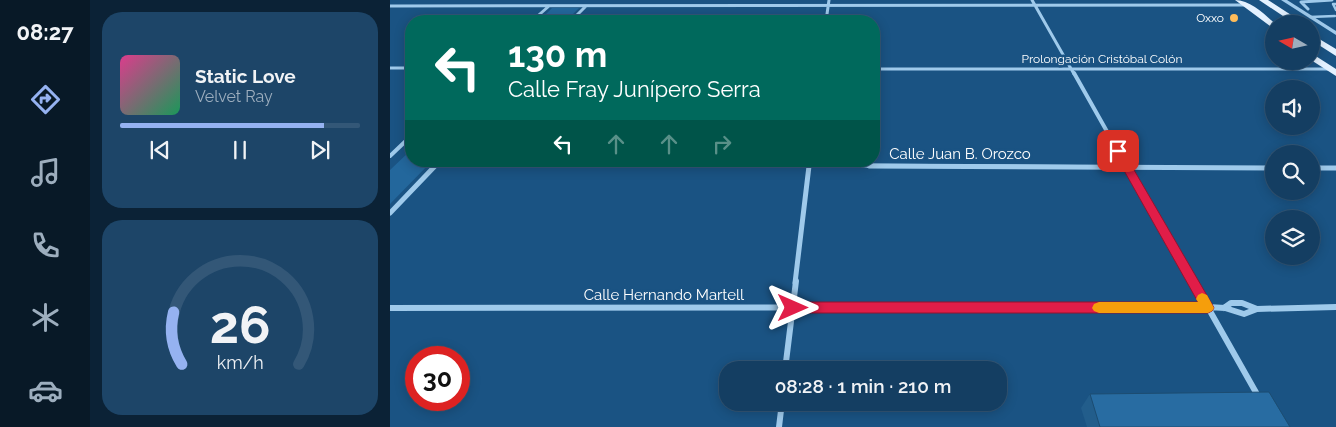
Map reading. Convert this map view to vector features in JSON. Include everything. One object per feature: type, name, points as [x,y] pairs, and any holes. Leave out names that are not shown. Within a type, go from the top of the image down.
[{"type":"main road","points":[[1239,0],[1265,18]]},
{"type":"main road","points":[[1259,0],[1281,15]]},
{"type":"main road","points":[[1263,0],[1287,15]]},
{"type":"main road","points":[[1320,36],[1336,46]]},
{"type":"main road","points":[[1320,47],[1333,63]]},
{"type":"main road","points":[[1320,53],[1333,63]]},
{"type":"main road","points":[[1320,59],[1333,63]]},
{"type":"street","points":[[507,6],[514,0]]},
{"type":"street","points":[[624,6],[629,0]]},
{"type":"street","points":[[827,15],[829,0]]},
{"type":"street","points":[[1284,0],[1308,15]]},
{"type":"street","points":[[1308,8],[1301,2],[1332,0]]},
{"type":"street","points":[[390,6],[828,6],[1034,3],[1247,5]]},
{"type":"street","points":[[1034,3],[1261,401]]},
{"type":"street","points":[[539,15],[549,6]]},
{"type":"street","points":[[578,15],[586,6]]},
{"type":"street","points":[[1320,23],[1336,33]]},
{"type":"street","name":"Prolongación Cristóbal Colón","points":[[880,69],[1071,69],[1333,63]]},
{"type":"street","points":[[390,68],[405,68]]},
{"type":"street","points":[[390,156],[405,142]]},
{"type":"street","name":"Calle Juan B. Orozco","points":[[880,164],[1265,168]]},
{"type":"street","points":[[390,213],[433,167]]},
{"type":"street","points":[[787,361],[810,167]]},
{"type":"street","points":[[1320,168],[1336,168]]},
{"type":"street","points":[[1257,309],[1249,314],[1237,314],[1224,308],[1231,303],[1242,303],[1257,309],[1336,308]]},
{"type":"street","name":"Calle Hernando Martell","points":[[390,308],[1224,308]]},
{"type":"street","points":[[779,427],[781,411]]},
{"type":"lane","points":[[1320,15],[1336,14],[1333,4],[1336,4]]},
{"type":"shaded area","points":[[552,8],[579,8],[572,15],[545,15]]},
{"type":"shaded area","points":[[405,156],[405,167],[426,167],[390,204],[390,170]]},
{"type":"building","points":[[1269,392],[1290,427],[1100,427],[1090,394]]},
{"type":"slow traffic","points":[[1099,308],[1208,308],[1202,299]]},
{"type":"place","name":"Oxxo","points":[[1234,18]]},
{"type":"route","points":[[793,308],[1208,308],[1118,151]]}]
